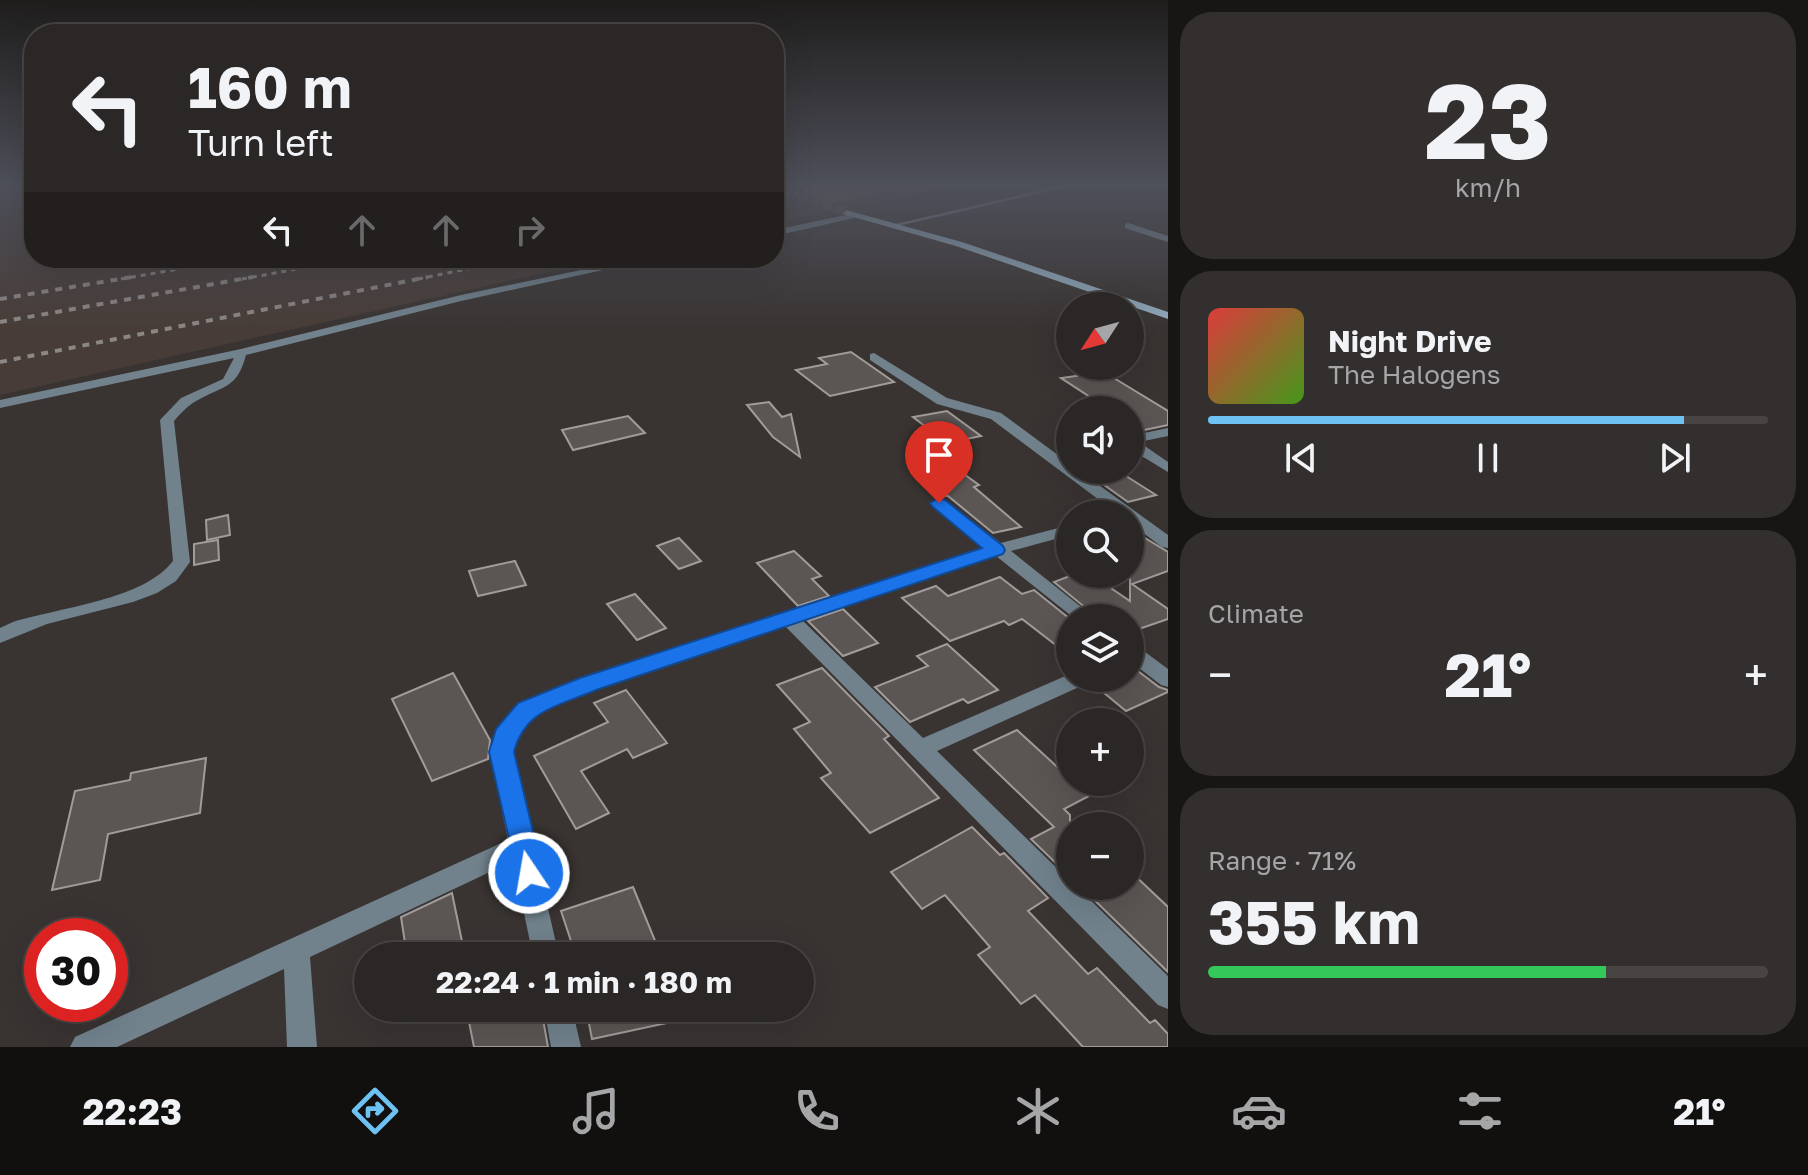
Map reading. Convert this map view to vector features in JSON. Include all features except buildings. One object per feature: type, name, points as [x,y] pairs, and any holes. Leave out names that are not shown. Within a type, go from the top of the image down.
[{"type":"street","points":[[919,233],[1088,286],[1168,316]]},
{"type":"street","points":[[0,404],[241,353],[461,298],[605,268]]},
{"type":"street","points":[[0,636],[27,622],[139,594],[159,587],[177,575],[182,562],[167,420],[186,401],[226,383],[237,374],[241,353]]},
{"type":"street","points":[[874,357],[942,401],[996,416],[1109,500]]},
{"type":"street","points":[[1144,438],[1168,432]]},
{"type":"street","points":[[1144,452],[1168,468]]},
{"type":"street","points":[[939,503],[1067,604]]},
{"type":"street","points":[[1144,526],[1168,543]]},
{"type":"street","points":[[543,942],[501,752],[508,729],[526,709],[588,684],[787,617],[1056,534]]},
{"type":"street","points":[[787,617],[1168,995]]},
{"type":"street","points":[[1144,663],[1168,680]]},
{"type":"street","points":[[920,749],[1056,689]]},
{"type":"street","points":[[85,1047],[523,845]]},
{"type":"street","points":[[296,948],[302,1047]]},
{"type":"street","points":[[561,1022],[566,1047]]},
{"type":"shaded area","points":[[0,233],[24,233],[24,268],[566,268],[0,395]]},
{"type":"railway","points":[[121,279],[184,268]]},
{"type":"railway","points":[[251,277],[302,268]]},
{"type":"railway","points":[[421,278],[472,268]]},
{"type":"railway","points":[[0,299],[132,277]]},
{"type":"railway","points":[[0,322],[251,277]]},
{"type":"railway","points":[[242,279],[251,277]]},
{"type":"railway","points":[[421,278],[428,277]]},
{"type":"railway","points":[[0,362],[421,278]]},
{"type":"route","points":[[529,873],[501,752],[508,729],[526,709],[588,684],[996,550],[939,503]]}]
